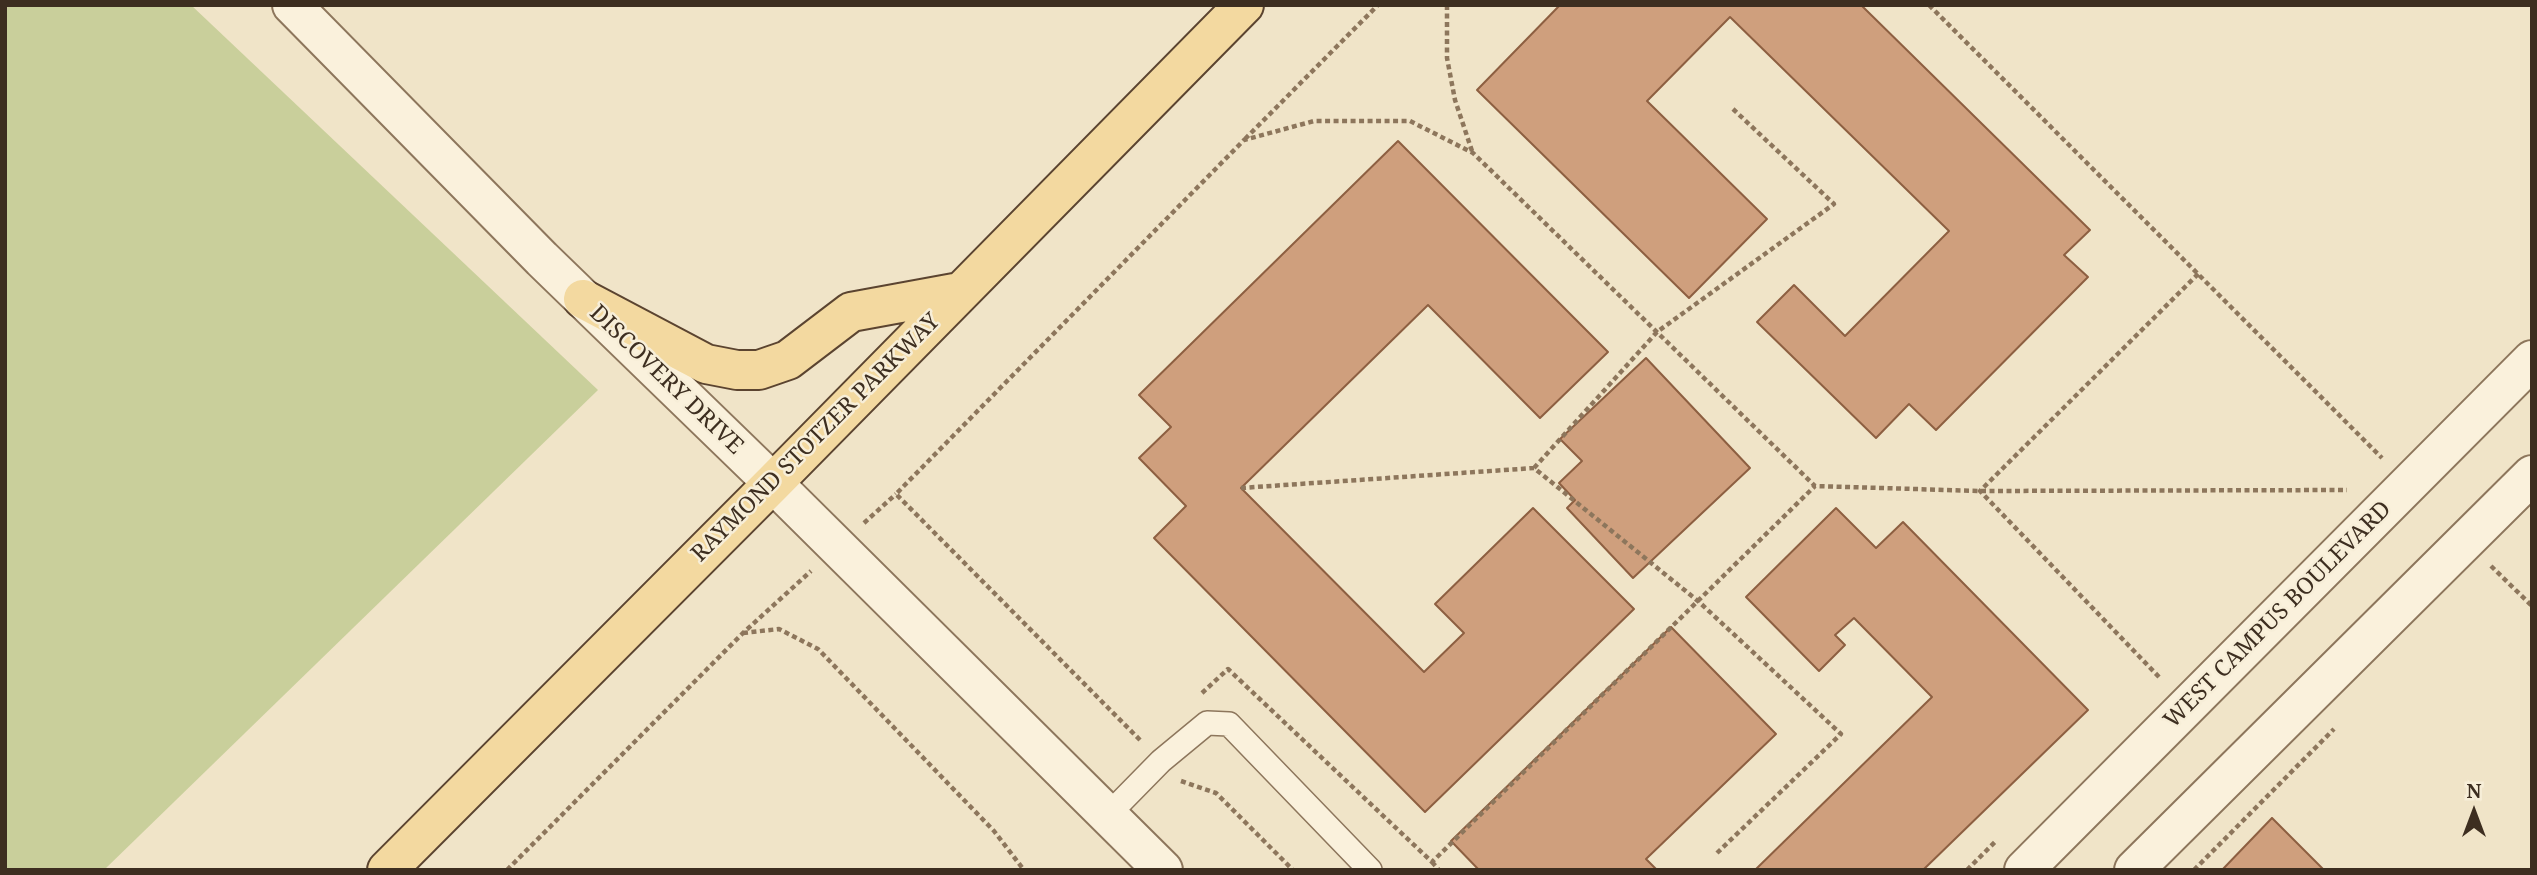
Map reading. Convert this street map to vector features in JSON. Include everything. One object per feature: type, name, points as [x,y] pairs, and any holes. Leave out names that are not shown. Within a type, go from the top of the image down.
[{"type":"main road","name":"RAYMOND STOTZER PARKWAY","points":[[387,870],[1244,5]]},
{"type":"main road","points":[[583,299],[706,364],[737,370],[759,370],[788,360],[851,312],[960,292]]},
{"type":"street","name":"DISCOVERY DRIVE","points":[[292,5],[583,299],[773,483],[1163,870]]},
{"type":"street","name":"WEST CAMPUS BOULEVARD","points":[[2024,870],[2532,360]]},
{"type":"street","points":[[2134,870],[2532,475]]},
{"type":"lane","points":[[1108,815],[1161,761],[1207,723],[1229,724],[1370,870]]},
{"type":"path","points":[[507,870],[743,633],[896,494],[1378,5]]},
{"type":"path","points":[[1447,5],[1447,58],[1455,100],[1473,153]]},
{"type":"path","points":[[1929,5],[2388,464]]},
{"type":"path","points":[[1534,468],[1657,332],[1834,204],[1732,109]]},
{"type":"path","points":[[1244,140],[1314,121],[1409,121],[1473,153],[1815,486],[1980,491],[2348,490]]},
{"type":"path","points":[[1980,491],[2199,273]]},
{"type":"path","points":[[1241,488],[1534,468],[1698,601],[1841,734],[1717,852]]},
{"type":"path","points":[[1432,862],[1815,486]]},
{"type":"path","points":[[1980,491],[2159,677]]},
{"type":"path","points":[[896,494],[1182,782],[1216,793],[1293,870]]},
{"type":"path","points":[[2488,562],[2532,606]]},
{"type":"path","points":[[743,633],[779,629],[818,649],[994,831],[1024,870]]},
{"type":"path","points":[[1200,694],[1228,668],[1439,870]]},
{"type":"green space","points":[[5,5],[191,5],[598,390],[104,870],[5,870]]},
{"type":"building","points":[[1560,5],[1861,5],[2090,230],[2064,255],[2088,277],[1936,430],[1909,404],[1876,438],[1757,322],[1794,285],[1845,336],[1949,231],[1730,17],[1647,101],[1767,219],[1689,298],[1477,90]]},
{"type":"building","points":[[1398,141],[1608,352],[1540,418],[1428,305],[1241,488],[1424,672],[1464,633],[1435,604],[1533,508],[1634,609],[1425,812],[1154,538],[1186,506],[1139,458],[1171,427],[1139,395]]},
{"type":"building","points":[[1646,358],[1750,468],[1633,578],[1567,508],[1575,500],[1559,483],[1582,461],[1560,439]]},
{"type":"building","points":[[1836,508],[1876,548],[1903,522],[2088,710],[1923,870],[1755,870],[1932,697],[1854,618],[1835,635],[1845,645],[1819,671],[1746,597]]},
{"type":"building","points":[[1671,627],[1776,734],[1646,859],[1657,870],[1479,870],[1451,841]]},
{"type":"building","points":[[2272,818],[2324,870],[2222,870]]}]
